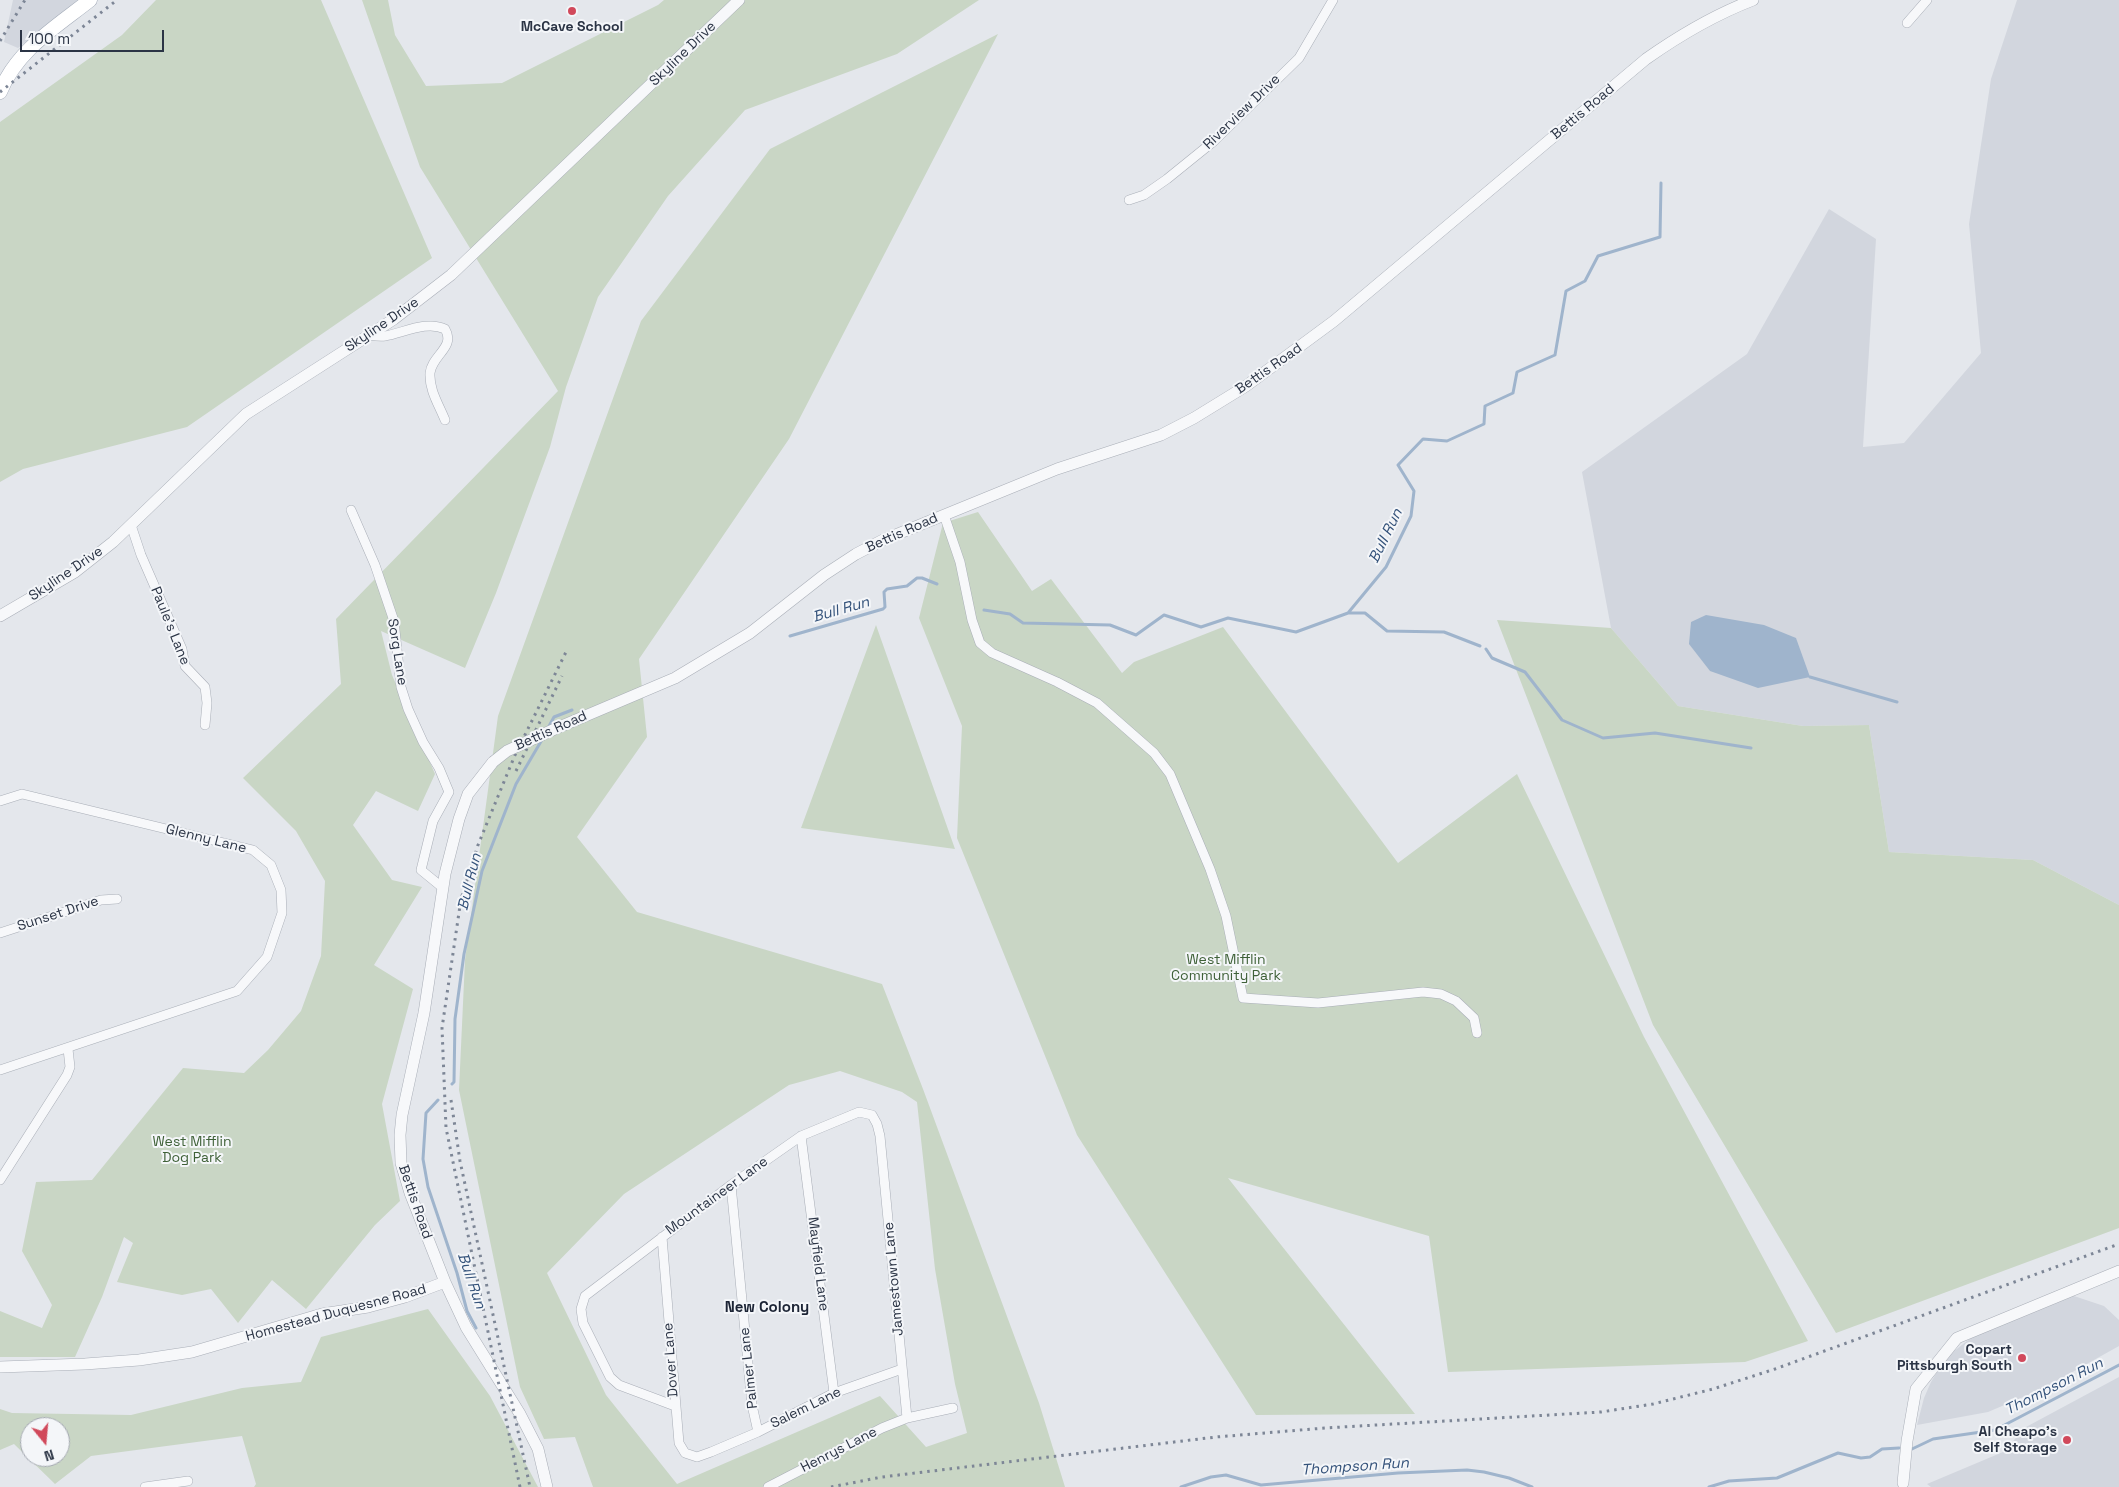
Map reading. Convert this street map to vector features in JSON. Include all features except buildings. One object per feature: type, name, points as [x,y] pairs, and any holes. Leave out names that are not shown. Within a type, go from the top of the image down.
[{"type":"main road","points":[[0,92],[15,63],[28,50],[90,0]]},
{"type":"street","name":"Skyline Drive","points":[[0,616],[74,572],[112,542],[246,414],[394,319],[451,275],[739,0]]},
{"type":"street","name":"Riverview Drive","points":[[1128,200],[1144,195],[1214,141],[1299,58],[1333,0]]},
{"type":"street","name":"Bettis Road","points":[[444,1282],[410,1193],[401,1163],[400,1135],[402,1115],[424,1013],[443,888],[459,819],[468,794],[493,762],[513,748],[675,678],[750,633],[824,575],[856,554],[944,515],[1057,469],[1161,435],[1194,418],[1246,386],[1342,315],[1646,59],[1703,22],[1753,0]]},
{"type":"street","points":[[1907,23],[1927,0]]},
{"type":"street","points":[[369,335],[383,337],[427,327],[440,326],[445,328],[448,344],[432,364],[430,374],[431,389],[445,420]]},
{"type":"street","name":"Sorg Lane","points":[[351,510],[375,565],[394,621],[401,686],[408,709],[423,742],[439,768],[449,792],[434,821],[421,870],[443,888]]},
{"type":"street","points":[[944,515],[960,562],[972,620],[980,643],[992,653],[1057,682],[1097,703],[1154,753],[1170,774],[1210,869],[1226,916],[1243,998],[1318,1003],[1423,992],[1440,994],[1456,1001],[1474,1018],[1477,1034]]},
{"type":"street","name":"Paule's Lane","points":[[131,524],[141,555],[182,649],[185,666],[204,687],[207,703],[205,725]]},
{"type":"street","name":"Glenny Lane","points":[[0,801],[22,794],[253,850],[271,865],[281,890],[282,913],[268,957],[237,991],[68,1049],[0,1070]]},
{"type":"street","name":"Sunset Drive","points":[[0,933],[101,900],[118,899]]},
{"type":"street","points":[[0,1180],[67,1075],[70,1067],[68,1049]]},
{"type":"street","name":"Mountaineer Lane","points":[[675,1406],[619,1385],[610,1377],[583,1323],[581,1309],[585,1296],[731,1185],[801,1136],[859,1112],[872,1115]]},
{"type":"street","name":"Jamestown Lane","points":[[872,1115],[880,1136],[907,1418]]},
{"type":"street","name":"Mayfield Lane","points":[[801,1136],[834,1392]]},
{"type":"street","name":"Palmer Lane","points":[[731,1185],[752,1405],[758,1432]]},
{"type":"street","name":"Dover Lane","points":[[662,1237],[679,1443],[685,1453],[697,1457],[711,1452]]},
{"type":"street","points":[[1902,1486],[1916,1389],[1957,1338],[2119,1271]]},
{"type":"street","name":"Homestead Duquesne Road","points":[[0,1367],[121,1362],[192,1352],[322,1314],[368,1307],[405,1297],[444,1282],[466,1327],[520,1414],[538,1449],[547,1487]]},
{"type":"street","name":"Salem Lane","points":[[711,1452],[758,1432],[834,1392],[902,1369]]},
{"type":"street","points":[[907,1418],[953,1408]]},
{"type":"street","name":"Henrys Lane","points":[[768,1487],[882,1428],[907,1418]]},
{"type":"street","points":[[145,1487],[188,1481]]},
{"type":"shaded area","points":[[13,0],[79,0],[18,48],[4,42]]},
{"type":"shaded area","points":[[2017,0],[2119,0],[2119,905],[2033,860],[1889,852],[1869,725],[1803,726],[1678,706],[1611,628],[1582,472],[1747,354],[1829,209],[1876,239],[1863,447],[1904,443],[1981,353],[1969,224],[1991,79]]},
{"type":"shaded area","name":"Copart Pittsburgh South","points":[[2071,1295],[2104,1306],[2119,1320],[2119,1346],[2042,1389],[1988,1412],[1917,1425],[1924,1398],[1931,1382],[1942,1364],[1953,1352],[1972,1337]]},
{"type":"shaded area","name":"Al Cheapo's Self Storage","points":[[2119,1377],[2119,1487],[1931,1487],[1927,1484],[2003,1452],[2026,1427]]},
{"type":"green space","points":[[156,0],[321,0],[432,258],[187,427],[23,469],[0,482],[0,122],[122,35]]},
{"type":"green space","name":"West Mifflin Dog Park","points":[[362,0],[388,0],[395,35],[426,86],[502,83],[658,5],[664,0],[979,0],[897,54],[745,110],[668,196],[598,297],[566,387],[550,447],[496,593],[465,668],[381,631],[392,675],[435,774],[418,811],[376,791],[353,825],[392,880],[422,887],[374,965],[413,989],[382,1104],[400,1201],[375,1225],[306,1309],[272,1280],[238,1323],[211,1289],[182,1295],[117,1282],[133,1243],[124,1237],[102,1297],[75,1357],[0,1357],[0,1311],[42,1328],[52,1305],[22,1251],[36,1182],[92,1180],[183,1068],[244,1073],[268,1050],[301,1011],[321,956],[325,881],[296,831],[243,778],[341,684],[336,619],[558,391],[420,167]]},
{"type":"green space","points":[[998,34],[789,439],[639,659],[647,737],[577,837],[637,912],[882,984],[923,1089],[1039,1403],[1065,1487],[593,1487],[575,1437],[544,1439],[520,1387],[459,1090],[465,960],[498,716],[641,321],[770,149]],"holes":[[[840,1071],[902,1092],[917,1102],[935,1269],[955,1384],[967,1433],[926,1447],[880,1396],[677,1484],[606,1395],[547,1273],[624,1194],[789,1085]]]},
{"type":"green space","name":"West Mifflin Community Park","points":[[978,512],[1032,591],[1051,579],[1122,673],[1134,662],[1223,627],[1398,863],[1517,774],[1644,1037],[1808,1341],[1745,1362],[1448,1372],[1429,1236],[1228,1178],[1415,1414],[1256,1415],[1077,1135],[957,838],[962,726],[919,618],[943,523]]},
{"type":"green space","points":[[1497,620],[1611,628],[1678,706],[1803,726],[1869,725],[1889,852],[2033,860],[2119,905],[2119,1228],[1836,1333],[1653,1025]]},
{"type":"green space","points":[[876,625],[955,849],[801,828]]},
{"type":"green space","points":[[428,1309],[490,1396],[538,1487],[254,1487],[256,1484],[242,1436],[91,1456],[55,1484],[38,1467],[70,1467],[70,1417],[20,1417],[20,1450],[14,1444],[0,1450],[0,1409],[12,1413],[131,1415],[242,1388],[301,1382],[321,1337]]},
{"type":"water","points":[[1706,615],[1764,625],[1796,638],[1810,677],[1758,688],[1710,671],[1689,644],[1691,622]]},
{"type":"waterway","name":"Bull Run","points":[[984,610],[1010,614],[1023,623],[1110,625],[1136,635],[1164,615],[1201,627],[1228,618],[1296,632],[1348,613],[1386,567],[1411,516],[1414,491],[1398,465],[1423,439],[1447,441],[1484,424],[1485,406],[1513,393],[1517,372],[1555,355],[1566,291],[1585,281],[1598,256],[1660,237],[1661,183]]},
{"type":"waterway","name":"Bull Run","points":[[790,636],[883,609],[885,607],[884,592],[887,589],[907,586],[917,578],[937,584]]},
{"type":"waterway","points":[[1348,613],[1365,613],[1387,631],[1444,632],[1480,646]]},
{"type":"waterway","points":[[1486,649],[1492,658],[1525,672],[1562,720],[1603,738],[1655,733],[1751,748]]},
{"type":"waterway","points":[[1810,677],[1897,702]]},
{"type":"waterway","name":"Bull Run","points":[[548,728],[554,717],[572,710]]},
{"type":"waterway","name":"Bull Run","points":[[452,1084],[454,1082],[455,1019],[464,954],[482,871],[516,784],[543,738]]},
{"type":"waterway","name":"Bull Run","points":[[438,1100],[426,1113],[423,1159],[428,1187],[457,1273],[467,1311],[476,1328]]},
{"type":"waterway","name":"Thompson Run","points":[[1912,1449],[1933,1439],[1995,1430],[2119,1365]]},
{"type":"waterway","name":"Thompson Run","points":[[1709,1487],[1729,1481],[1777,1478],[1838,1453],[1861,1458],[1870,1457],[1882,1449],[1899,1448]]},
{"type":"waterway","name":"Thompson Run","points":[[1181,1487],[1211,1477],[1226,1475],[1261,1485],[1398,1473],[1467,1470],[1509,1478],[1532,1487]]},
{"type":"railway","points":[[0,41],[25,0]]},
{"type":"railway","points":[[0,92],[117,0]]},
{"type":"railway","points":[[520,1487],[446,1128],[442,1028],[461,899],[478,845],[515,755],[567,650]]},
{"type":"railway","points":[[516,771],[562,676]]},
{"type":"railway","points":[[451,1100],[460,1161],[530,1487]]},
{"type":"railway","points":[[831,1487],[882,1477],[1216,1437],[1325,1428],[1601,1412],[1653,1404],[1713,1389],[1775,1369],[2119,1244]]},
{"type":"place","name":"McCave School","points":[[572,11]]},
{"type":"place","name":"Copart Pittsburgh South","points":[[2022,1358]]},
{"type":"place","name":"Al Cheapo's Self Storage","points":[[2067,1440]]},
{"type":"district","name":"New Colony","points":[[767,1308]]}]
